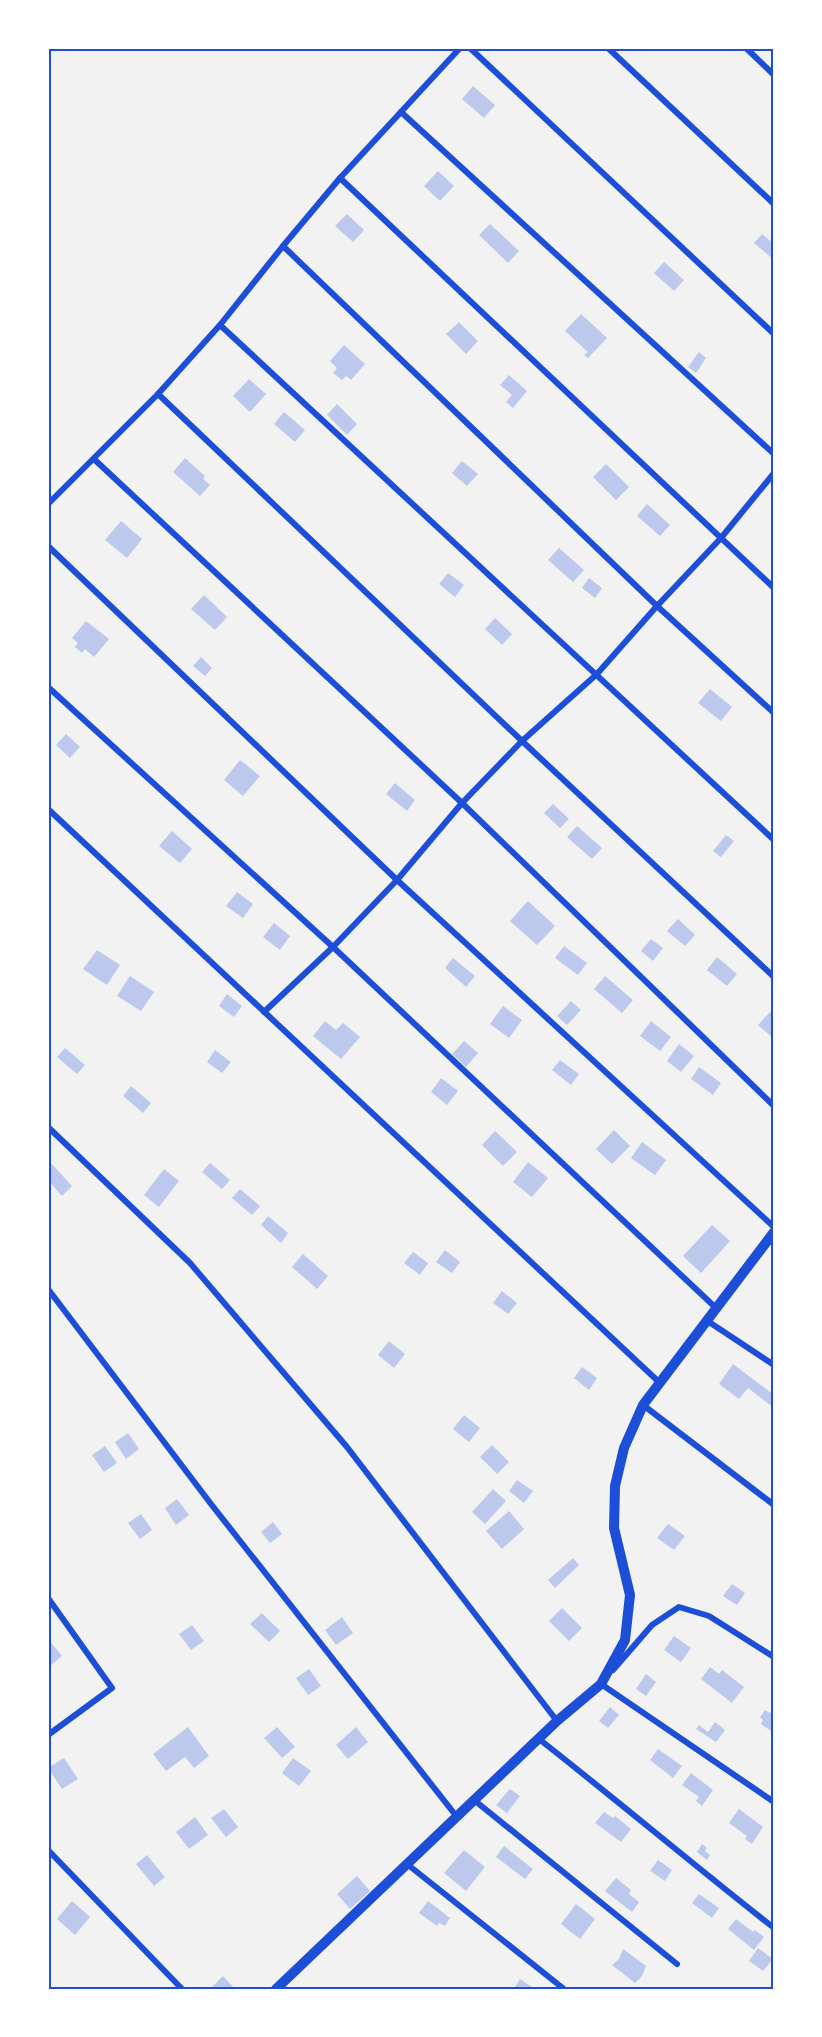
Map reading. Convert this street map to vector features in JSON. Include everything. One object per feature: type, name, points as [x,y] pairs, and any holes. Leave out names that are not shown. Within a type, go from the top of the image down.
[{"type":"street","points":[[48,504],[158,394],[220,325],[340,178],[460,48]]},
{"type":"street","points":[[470,48],[774,334]]},
{"type":"street","points":[[608,48],[774,204]]},
{"type":"street","points":[[746,48],[774,75]]},
{"type":"street","points":[[401,112],[774,454]]},
{"type":"street","points":[[340,178],[774,588]]},
{"type":"street","points":[[283,246],[657,606],[774,713]]},
{"type":"street","points":[[220,325],[774,840]]},
{"type":"street","points":[[158,394],[522,741],[774,977]]},
{"type":"street","points":[[94,460],[462,803],[774,1106]]},
{"type":"street","points":[[264,1012],[333,947],[397,880],[462,803],[522,741],[597,674],[721,538],[774,473]]},
{"type":"street","points":[[48,546],[397,880],[774,1227]]},
{"type":"street","points":[[48,687],[333,947],[716,1308]]},
{"type":"street","points":[[48,809],[660,1383]]},
{"type":"street","points":[[48,1127],[197,1272],[347,1447],[557,1721]]},
{"type":"street","points":[[601,1684],[625,1640],[630,1595],[614,1528],[615,1486],[624,1448],[643,1405],[706,1320],[770,1247],[774,1232]]},
{"type":"street","points":[[48,1289],[218,1513],[457,1817]]},
{"type":"street","points":[[706,1320],[774,1365]]},
{"type":"street","points":[[643,1405],[774,1505]]},
{"type":"street","points":[[48,1598],[112,1688],[48,1735]]},
{"type":"street","points":[[276,1989],[557,1721],[601,1684],[652,1625],[679,1607],[709,1616],[774,1657]]},
{"type":"street","points":[[601,1684],[774,1802]]},
{"type":"street","points":[[539,1739],[622,1803],[774,1928]]},
{"type":"street","points":[[474,1800],[676,1964]]},
{"type":"street","points":[[48,1850],[182,1989]]},
{"type":"street","points":[[407,1864],[564,1989]]},
{"type":"building","points":[[473,86],[495,105],[484,118],[462,99]]},
{"type":"building","points":[[438,171],[454,186],[440,201],[424,186]]},
{"type":"building","points":[[347,214],[364,230],[353,242],[335,226]]},
{"type":"building","points":[[490,224],[519,251],[508,263],[479,235]]},
{"type":"building","points":[[762,234],[774,244],[773,259],[754,243]]},
{"type":"building","points":[[664,262],[684,280],[674,291],[654,273]]},
{"type":"building","points":[[581,314],[607,338],[588,358],[584,355],[588,352],[565,331]]},
{"type":"building","points":[[459,322],[478,341],[466,354],[446,334]]},
{"type":"building","points":[[344,345],[365,364],[351,380],[346,376],[342,380],[333,373],[337,368],[330,361]]},
{"type":"building","points":[[699,352],[706,358],[696,373],[688,367]]},
{"type":"building","points":[[509,375],[527,391],[513,408],[506,402],[512,395],[500,385]]},
{"type":"building","points":[[249,379],[266,394],[250,412],[233,396]]},
{"type":"building","points":[[337,404],[357,424],[347,435],[327,415]]},
{"type":"building","points":[[284,412],[305,430],[295,442],[274,424]]},
{"type":"building","points":[[185,458],[205,476],[203,479],[210,485],[200,496],[173,472]]},
{"type":"building","points":[[462,461],[478,474],[467,486],[452,473]]},
{"type":"building","points":[[606,464],[629,487],[616,500],[593,477]]},
{"type":"building","points":[[647,504],[670,525],[660,536],[637,516]]},
{"type":"building","points":[[121,521],[142,539],[127,558],[105,540]]},
{"type":"building","points":[[559,548],[584,570],[573,582],[548,560]]},
{"type":"building","points":[[448,573],[464,585],[455,597],[439,584]]},
{"type":"building","points":[[589,578],[602,588],[595,598],[582,588]]},
{"type":"building","points":[[204,595],[227,617],[215,630],[191,609]]},
{"type":"building","points":[[495,618],[512,634],[502,645],[485,629]]},
{"type":"building","points":[[86,621],[109,639],[94,657],[85,649],[82,653],[75,647],[78,643],[72,638]]},
{"type":"building","points":[[201,657],[212,668],[205,676],[193,666]]},
{"type":"building","points":[[710,689],[732,707],[721,721],[698,703]]},
{"type":"building","points":[[66,734],[80,747],[70,758],[56,745]]},
{"type":"building","points":[[240,760],[260,776],[243,796],[224,780]]},
{"type":"building","points":[[395,783],[415,800],[407,811],[386,794]]},
{"type":"building","points":[[553,804],[569,819],[560,828],[544,813]]},
{"type":"building","points":[[577,826],[602,848],[592,859],[567,837]]},
{"type":"building","points":[[172,831],[192,849],[180,863],[159,846]]},
{"type":"building","points":[[726,835],[734,841],[721,857],[713,851]]},
{"type":"building","points":[[237,892],[253,904],[243,918],[226,906]]},
{"type":"building","points":[[528,901],[555,926],[537,945],[510,921]]},
{"type":"building","points":[[678,919],[695,935],[685,946],[667,931]]},
{"type":"building","points":[[274,923],[290,936],[280,950],[263,937]]},
{"type":"building","points":[[651,939],[663,948],[653,961],[641,951]]},
{"type":"building","points":[[564,946],[587,963],[578,975],[555,958]]},
{"type":"building","points":[[97,950],[120,965],[107,985],[83,969]]},
{"type":"building","points":[[717,957],[737,974],[727,986],[707,970]]},
{"type":"building","points":[[453,958],[475,976],[466,987],[445,968]]},
{"type":"building","points":[[130,976],[154,992],[141,1011],[117,996]]},
{"type":"building","points":[[605,976],[633,1000],[622,1013],[594,989]]},
{"type":"building","points":[[227,994],[242,1006],[234,1017],[219,1006]]},
{"type":"building","points":[[571,1001],[581,1010],[567,1025],[557,1016]]},
{"type":"building","points":[[503,1006],[522,1020],[509,1038],[490,1024]]},
{"type":"building","points":[[770,1012],[774,1015],[774,1039],[758,1025]]},
{"type":"building","points":[[325,1021],[336,1030],[343,1023],[360,1037],[341,1059],[313,1036]]},
{"type":"building","points":[[651,1021],[671,1037],[660,1051],[640,1036]]},
{"type":"building","points":[[464,1041],[478,1053],[466,1067],[452,1054]]},
{"type":"building","points":[[679,1044],[694,1056],[681,1072],[667,1061]]},
{"type":"building","points":[[65,1048],[85,1065],[77,1074],[57,1057]]},
{"type":"building","points":[[215,1050],[231,1062],[222,1073],[207,1062]]},
{"type":"building","points":[[560,1060],[579,1074],[571,1085],[552,1070]]},
{"type":"building","points":[[699,1067],[721,1083],[713,1095],[691,1079]]},
{"type":"building","points":[[441,1078],[458,1091],[447,1105],[431,1092]]},
{"type":"building","points":[[131,1086],[151,1103],[143,1113],[123,1096]]},
{"type":"building","points":[[614,1130],[630,1146],[612,1164],[596,1149]]},
{"type":"building","points":[[495,1131],[517,1152],[503,1166],[482,1145]]},
{"type":"building","points":[[642,1142],[666,1160],[655,1175],[631,1158]]},
{"type":"building","points":[[528,1162],[548,1178],[532,1197],[513,1182]]},
{"type":"building","points":[[210,1163],[230,1180],[222,1189],[202,1172]]},
{"type":"building","points":[[52,1164],[72,1186],[62,1196],[48,1180],[48,1168]]},
{"type":"building","points":[[164,1169],[179,1181],[159,1207],[144,1195]]},
{"type":"building","points":[[240,1189],[260,1206],[252,1215],[232,1198]]},
{"type":"building","points":[[268,1216],[288,1233],[281,1243],[261,1225]]},
{"type":"building","points":[[712,1225],[730,1241],[701,1273],[683,1256]]},
{"type":"building","points":[[445,1250],[460,1262],[452,1273],[436,1262]]},
{"type":"building","points":[[413,1252],[428,1263],[420,1275],[404,1263]]},
{"type":"building","points":[[303,1254],[328,1276],[317,1289],[292,1267]]},
{"type":"building","points":[[502,1291],[517,1303],[508,1314],[493,1303]]},
{"type":"building","points":[[389,1341],[405,1354],[394,1368],[378,1355]]},
{"type":"building","points":[[733,1364],[774,1395],[774,1408],[748,1388],[739,1399],[719,1384]]},
{"type":"building","points":[[582,1367],[597,1378],[589,1390],[574,1378]]},
{"type":"building","points":[[464,1415],[480,1428],[469,1442],[453,1429]]},
{"type":"building","points":[[128,1433],[139,1449],[126,1459],[115,1442]]},
{"type":"building","points":[[492,1445],[509,1462],[497,1474],[480,1457]]},
{"type":"building","points":[[105,1446],[117,1463],[104,1472],[92,1455]]},
{"type":"building","points":[[517,1480],[533,1491],[524,1503],[509,1491]]},
{"type":"building","points":[[493,1489],[506,1501],[485,1524],[472,1512]]},
{"type":"building","points":[[177,1499],[189,1515],[176,1525],[165,1508]]},
{"type":"building","points":[[509,1511],[524,1529],[502,1549],[486,1531]]},
{"type":"building","points":[[141,1514],[152,1530],[140,1539],[128,1523]]},
{"type":"building","points":[[273,1522],[282,1534],[270,1543],[261,1532]]},
{"type":"building","points":[[668,1524],[685,1536],[674,1550],[657,1538]]},
{"type":"building","points":[[573,1558],[579,1565],[555,1588],[548,1580]]},
{"type":"building","points":[[732,1584],[745,1593],[737,1605],[723,1596]]},
{"type":"building","points":[[562,1608],[582,1628],[569,1641],[549,1621]]},
{"type":"building","points":[[262,1613],[280,1631],[269,1642],[250,1624]]},
{"type":"building","points":[[342,1617],[353,1633],[336,1645],[325,1630]]},
{"type":"building","points":[[192,1625],[204,1641],[191,1650],[179,1634]]},
{"type":"building","points":[[674,1636],[691,1648],[681,1662],[664,1650]]},
{"type":"building","points":[[49,1640],[62,1656],[50,1666],[48,1664]]},
{"type":"building","points":[[710,1667],[719,1674],[722,1670],[744,1687],[732,1703],[701,1679]]},
{"type":"building","points":[[309,1669],[321,1686],[308,1695],[296,1678]]},
{"type":"building","points":[[646,1674],[656,1682],[646,1696],[636,1689]]},
{"type":"building","points":[[610,1707],[619,1715],[608,1728],[599,1721]]},
{"type":"building","points":[[774,1707],[774,1733],[761,1724],[763,1720],[760,1717],[765,1710],[770,1713]]},
{"type":"building","points":[[715,1722],[725,1730],[716,1742],[696,1729],[699,1725],[708,1732]]},
{"type":"building","points":[[188,1727],[209,1756],[194,1768],[185,1757],[166,1771],[153,1754]]},
{"type":"building","points":[[277,1727],[295,1747],[282,1758],[264,1738]]},
{"type":"building","points":[[356,1727],[368,1742],[348,1759],[336,1745]]},
{"type":"building","points":[[658,1749],[682,1766],[673,1778],[650,1760]]},
{"type":"building","points":[[64,1758],[78,1779],[62,1789],[48,1768]]},
{"type":"building","points":[[293,1758],[311,1771],[299,1786],[282,1773]]},
{"type":"building","points":[[691,1773],[713,1790],[702,1806],[696,1801],[699,1797],[682,1785]]},
{"type":"building","points":[[510,1789],[520,1796],[507,1813],[496,1805]]},
{"type":"building","points":[[224,1809],[238,1827],[226,1837],[211,1818]]},
{"type":"building","points":[[739,1809],[763,1827],[752,1844],[745,1839],[747,1836],[729,1823]]},
{"type":"building","points":[[604,1812],[613,1818],[615,1816],[631,1829],[621,1842],[595,1823]]},
{"type":"building","points":[[195,1817],[208,1835],[189,1849],[176,1832]]},
{"type":"building","points":[[702,1844],[710,1855],[707,1860],[697,1852]]},
{"type":"building","points":[[504,1846],[533,1869],[525,1879],[496,1857]]},
{"type":"building","points":[[464,1850],[485,1867],[466,1891],[444,1873]]},
{"type":"building","points":[[147,1855],[165,1877],[154,1886],[136,1864]]},
{"type":"building","points":[[658,1860],[672,1870],[665,1881],[650,1871]]},
{"type":"building","points":[[357,1876],[370,1891],[350,1909],[337,1894]]},
{"type":"building","points":[[616,1878],[631,1890],[629,1894],[639,1902],[632,1912],[605,1891]]},
{"type":"building","points":[[699,1894],[719,1908],[712,1918],[692,1903]]},
{"type":"building","points":[[72,1901],[90,1917],[75,1935],[57,1919]]},
{"type":"building","points":[[428,1901],[450,1918],[445,1926],[439,1923],[437,1926],[419,1913]]},
{"type":"building","points":[[576,1904],[595,1919],[580,1939],[561,1924]]},
{"type":"building","points":[[736,1919],[764,1937],[754,1950],[728,1929]]},
{"type":"building","points":[[758,1948],[773,1959],[763,1971],[749,1961]]},
{"type":"building","points":[[623,1949],[646,1966],[642,1976],[635,1983],[612,1965],[619,1959]]},
{"type":"building","points":[[223,1976],[235,1989],[210,1989]]},
{"type":"building","points":[[520,1979],[535,1989],[514,1989]]}]
